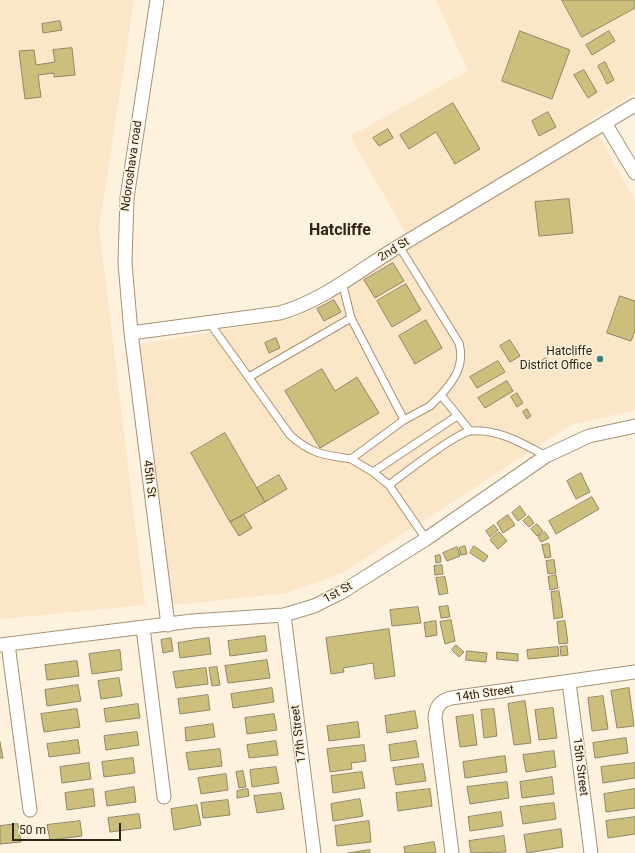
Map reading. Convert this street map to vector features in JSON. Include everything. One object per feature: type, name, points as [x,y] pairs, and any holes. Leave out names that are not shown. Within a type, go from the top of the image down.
[{"type":"street","name":"Ndoroshava road","points":[[131,333],[125,279],[125,219],[146,65],[157,0]]},
{"type":"street","name":"2nd St","points":[[131,333],[287,311],[305,303],[635,105]]},
{"type":"street","points":[[605,123],[635,172]]},
{"type":"street","name":"45th St","points":[[131,333],[168,625]]},
{"type":"street","name":"1st St","points":[[4,644],[192,621],[284,614],[314,606],[342,592],[426,538],[546,456],[589,436],[635,426]]},
{"type":"street","name":"17th Street","points":[[284,614],[314,853]]},
{"type":"street","points":[[143,628],[164,797]]},
{"type":"street","points":[[4,644],[30,810]]},
{"type":"street","name":"14th Street","points":[[452,853],[436,718],[438,705],[442,700],[635,672]]},
{"type":"street","name":"15th Street","points":[[569,682],[590,853]]},
{"type":"lane","points":[[351,459],[404,420],[430,406],[451,384],[459,369],[462,355],[452,330],[400,246]]},
{"type":"lane","points":[[342,282],[351,318],[404,420]]},
{"type":"lane","points":[[249,377],[351,318]]},
{"type":"lane","points":[[209,322],[290,435],[304,447],[317,453],[351,459],[373,472],[388,485],[426,538]]},
{"type":"lane","points":[[441,395],[470,430],[501,435],[520,442],[546,456]]},
{"type":"lane","points":[[373,472],[457,416]]},
{"type":"lane","points":[[388,485],[470,430]]},
{"type":"shaded area","points":[[0,0],[134,0],[99,228],[145,605],[0,619]]},
{"type":"shaded area","points":[[436,0],[635,0],[635,93],[590,120],[635,201],[635,410],[571,425],[344,572],[287,593],[163,606],[131,346],[295,318],[413,246],[350,136],[468,71]]},
{"type":"building","points":[[562,0],[635,0],[635,8],[582,37]]},
{"type":"building","points":[[60,21],[62,30],[43,33],[42,24]]},
{"type":"building","points":[[520,31],[570,50],[552,99],[502,81]]},
{"type":"building","points":[[609,31],[615,41],[592,55],[586,45]]},
{"type":"building","points":[[72,48],[75,75],[54,77],[54,73],[38,75],[41,97],[25,99],[19,51],[34,50],[36,65],[55,62],[53,50]]},
{"type":"building","points":[[605,62],[614,80],[607,84],[598,66]]},
{"type":"building","points":[[584,70],[597,92],[588,98],[574,75]]},
{"type":"building","points":[[453,103],[480,149],[455,164],[436,132],[409,149],[400,135]]},
{"type":"building","points":[[548,112],[556,127],[539,136],[532,121]]},
{"type":"building","points":[[388,129],[393,138],[379,146],[373,138]]},
{"type":"building","points":[[569,199],[573,233],[539,236],[535,202]]},
{"type":"building","points":[[393,263],[404,281],[375,298],[364,280]]},
{"type":"building","points":[[406,284],[421,310],[392,327],[377,301]]},
{"type":"building","points":[[620,296],[635,301],[635,331],[631,341],[607,333]]},
{"type":"building","points":[[334,300],[341,312],[324,321],[317,309]]},
{"type":"building","points":[[426,320],[442,348],[415,364],[399,336]]},
{"type":"building","points":[[276,338],[280,348],[269,353],[265,343]]},
{"type":"building","points":[[510,340],[520,356],[510,362],[500,346]]},
{"type":"building","points":[[546,358],[551,365],[544,370],[539,363]]},
{"type":"building","points":[[498,361],[505,372],[477,388],[470,377]]},
{"type":"building","points":[[322,369],[335,391],[357,377],[379,413],[320,448],[285,391]]},
{"type":"building","points":[[507,381],[513,391],[485,408],[478,398]]},
{"type":"building","points":[[517,393],[523,403],[517,407],[511,397]]},
{"type":"building","points":[[527,409],[531,416],[527,419],[523,412]]},
{"type":"building","points":[[225,433],[265,502],[230,522],[191,453]]},
{"type":"building","points":[[581,473],[590,492],[576,499],[567,481]]},
{"type":"building","points":[[279,475],[287,489],[265,502],[257,488]]},
{"type":"building","points":[[592,497],[599,509],[556,534],[549,521]]},
{"type":"building","points":[[520,506],[526,515],[518,521],[512,513]]},
{"type":"building","points":[[244,515],[252,528],[239,536],[230,522]]},
{"type":"building","points":[[508,515],[515,525],[503,533],[497,523]]},
{"type":"building","points":[[529,516],[534,523],[529,527],[523,521]]},
{"type":"building","points":[[537,524],[543,531],[537,536],[531,529]]},
{"type":"building","points":[[494,525],[498,530],[490,537],[486,531]]},
{"type":"building","points":[[499,532],[507,541],[498,549],[490,540]]},
{"type":"building","points":[[545,532],[549,538],[541,542],[538,537]]},
{"type":"building","points":[[549,544],[551,557],[545,558],[542,545]]},
{"type":"building","points":[[465,546],[467,554],[461,555],[459,548]]},
{"type":"building","points":[[474,546],[488,556],[484,562],[470,553]]},
{"type":"building","points":[[457,547],[460,556],[447,561],[443,553]]},
{"type":"building","points":[[440,555],[441,562],[436,563],[435,556]]},
{"type":"building","points":[[554,560],[556,573],[548,574],[546,561]]},
{"type":"building","points":[[442,565],[443,574],[435,575],[434,566]]},
{"type":"building","points":[[556,575],[558,588],[550,590],[548,577]]},
{"type":"building","points":[[445,577],[448,593],[439,595],[436,578]]},
{"type":"building","points":[[559,591],[563,617],[554,619],[551,592]]},
{"type":"building","points":[[448,606],[450,617],[441,618],[439,607]]},
{"type":"building","points":[[418,607],[421,623],[392,626],[390,610]]},
{"type":"building","points":[[451,620],[455,641],[445,644],[440,622]]},
{"type":"building","points":[[436,621],[437,635],[426,637],[424,623]]},
{"type":"building","points":[[565,621],[568,643],[559,644],[557,622]]},
{"type":"building","points":[[389,629],[395,676],[375,679],[373,663],[343,668],[344,672],[331,674],[326,638]]},
{"type":"building","points":[[265,636],[267,651],[230,656],[228,641]]},
{"type":"building","points":[[171,638],[173,651],[163,653],[161,640]]},
{"type":"building","points":[[209,638],[211,654],[180,658],[178,643]]},
{"type":"building","points":[[456,645],[464,652],[459,657],[452,650]]},
{"type":"building","points":[[567,646],[568,655],[561,656],[560,647]]},
{"type":"building","points":[[558,647],[559,656],[528,659],[527,650]]},
{"type":"building","points":[[120,650],[122,670],[92,674],[89,654]]},
{"type":"building","points":[[467,651],[487,653],[486,662],[466,660]]},
{"type":"building","points":[[497,652],[518,654],[518,661],[497,659]]},
{"type":"building","points":[[267,660],[270,678],[228,683],[225,666]]},
{"type":"building","points":[[77,661],[79,676],[47,680],[45,665]]},
{"type":"building","points":[[217,667],[220,685],[212,686],[209,668]]},
{"type":"building","points":[[206,668],[208,684],[176,688],[173,672]]},
{"type":"building","points":[[119,678],[122,696],[101,699],[98,681]]},
{"type":"building","points":[[78,685],[81,701],[47,706],[45,690]]},
{"type":"building","points":[[272,688],[274,702],[233,708],[231,694]]},
{"type":"building","points":[[629,688],[634,726],[617,728],[611,691]]},
{"type":"building","points":[[208,695],[210,710],[180,714],[178,699]]},
{"type":"building","points":[[603,696],[608,729],[592,731],[588,698]]},
{"type":"building","points":[[525,701],[531,743],[514,745],[508,704]]},
{"type":"building","points":[[138,704],[140,718],[106,722],[104,709]]},
{"type":"building","points":[[553,708],[557,738],[539,740],[535,710]]},
{"type":"building","points":[[77,709],[80,727],[44,732],[41,714]]},
{"type":"building","points":[[494,709],[497,736],[484,738],[481,710]]},
{"type":"building","points":[[415,711],[418,728],[387,733],[385,716]]},
{"type":"building","points":[[274,714],[277,730],[247,734],[245,718]]},
{"type":"building","points":[[473,715],[477,745],[460,747],[456,717]]},
{"type":"building","points":[[358,722],[360,737],[329,741],[327,726]]},
{"type":"building","points":[[213,724],[215,737],[186,741],[185,728]]},
{"type":"building","points":[[137,732],[139,745],[106,750],[104,736]]},
{"type":"building","points":[[626,738],[628,753],[595,758],[593,743]]},
{"type":"building","points":[[78,740],[80,753],[49,757],[47,744]]},
{"type":"building","points":[[276,741],[278,755],[249,758],[247,745]]},
{"type":"building","points":[[416,741],[419,757],[391,761],[389,745]]},
{"type":"building","points":[[0,742],[3,758],[0,758]]},
{"type":"building","points":[[364,745],[366,761],[351,763],[352,769],[330,772],[327,749]]},
{"type":"building","points":[[220,749],[222,766],[189,770],[186,753]]},
{"type":"building","points":[[554,751],[556,767],[526,772],[523,755]]},
{"type":"building","points":[[505,756],[507,772],[465,778],[463,762]]},
{"type":"building","points":[[133,758],[135,773],[104,777],[102,762]]},
{"type":"building","points":[[89,763],[91,779],[62,783],[60,767]]},
{"type":"building","points":[[635,763],[635,778],[603,783],[601,767]]},
{"type":"building","points":[[423,764],[426,781],[396,785],[393,768]]},
{"type":"building","points":[[276,767],[279,783],[252,787],[250,770]]},
{"type":"building","points":[[243,771],[246,787],[239,788],[236,772]]},
{"type":"building","points":[[362,772],[365,788],[333,793],[331,776]]},
{"type":"building","points":[[226,774],[228,790],[201,794],[198,778]]},
{"type":"building","points":[[552,777],[554,794],[522,798],[520,782]]},
{"type":"building","points":[[507,782],[509,798],[470,804],[467,787]]},
{"type":"building","points":[[134,787],[136,802],[107,806],[105,792]]},
{"type":"building","points":[[93,789],[95,806],[67,810],[65,793]]},
{"type":"building","points":[[248,789],[249,796],[237,798],[237,791]]},
{"type":"building","points":[[430,789],[432,806],[398,811],[396,793]]},
{"type":"building","points":[[635,789],[635,808],[606,812],[604,794]]},
{"type":"building","points":[[281,793],[284,809],[257,813],[254,796]]},
{"type":"building","points":[[360,799],[363,816],[333,821],[331,804]]},
{"type":"building","points":[[228,800],[230,815],[203,818],[201,803]]},
{"type":"building","points":[[554,803],[556,819],[523,824],[520,807]]},
{"type":"building","points":[[197,805],[201,825],[174,830],[171,809]]},
{"type":"building","points":[[501,812],[503,826],[470,831],[468,817]]},
{"type":"building","points":[[139,814],[141,828],[110,832],[108,818]]},
{"type":"building","points":[[635,817],[635,834],[608,838],[606,821]]},
{"type":"building","points":[[80,821],[82,836],[50,840],[47,825]]},
{"type":"building","points":[[369,821],[371,842],[337,846],[335,826]]},
{"type":"building","points":[[18,824],[21,842],[0,844],[0,826]]},
{"type":"building","points":[[561,829],[563,847],[527,853],[524,835]]},
{"type":"building","points":[[504,836],[506,852],[471,853],[469,841]]},
{"type":"building","points":[[434,842],[436,853],[405,853],[404,847]]},
{"type":"building","points":[[370,850],[370,853],[348,853]]},
{"type":"place","name":"Hatcliffe District Office","points":[[600,359]]},
{"type":"district","name":"Hatcliffe","points":[[340,231]]}]
